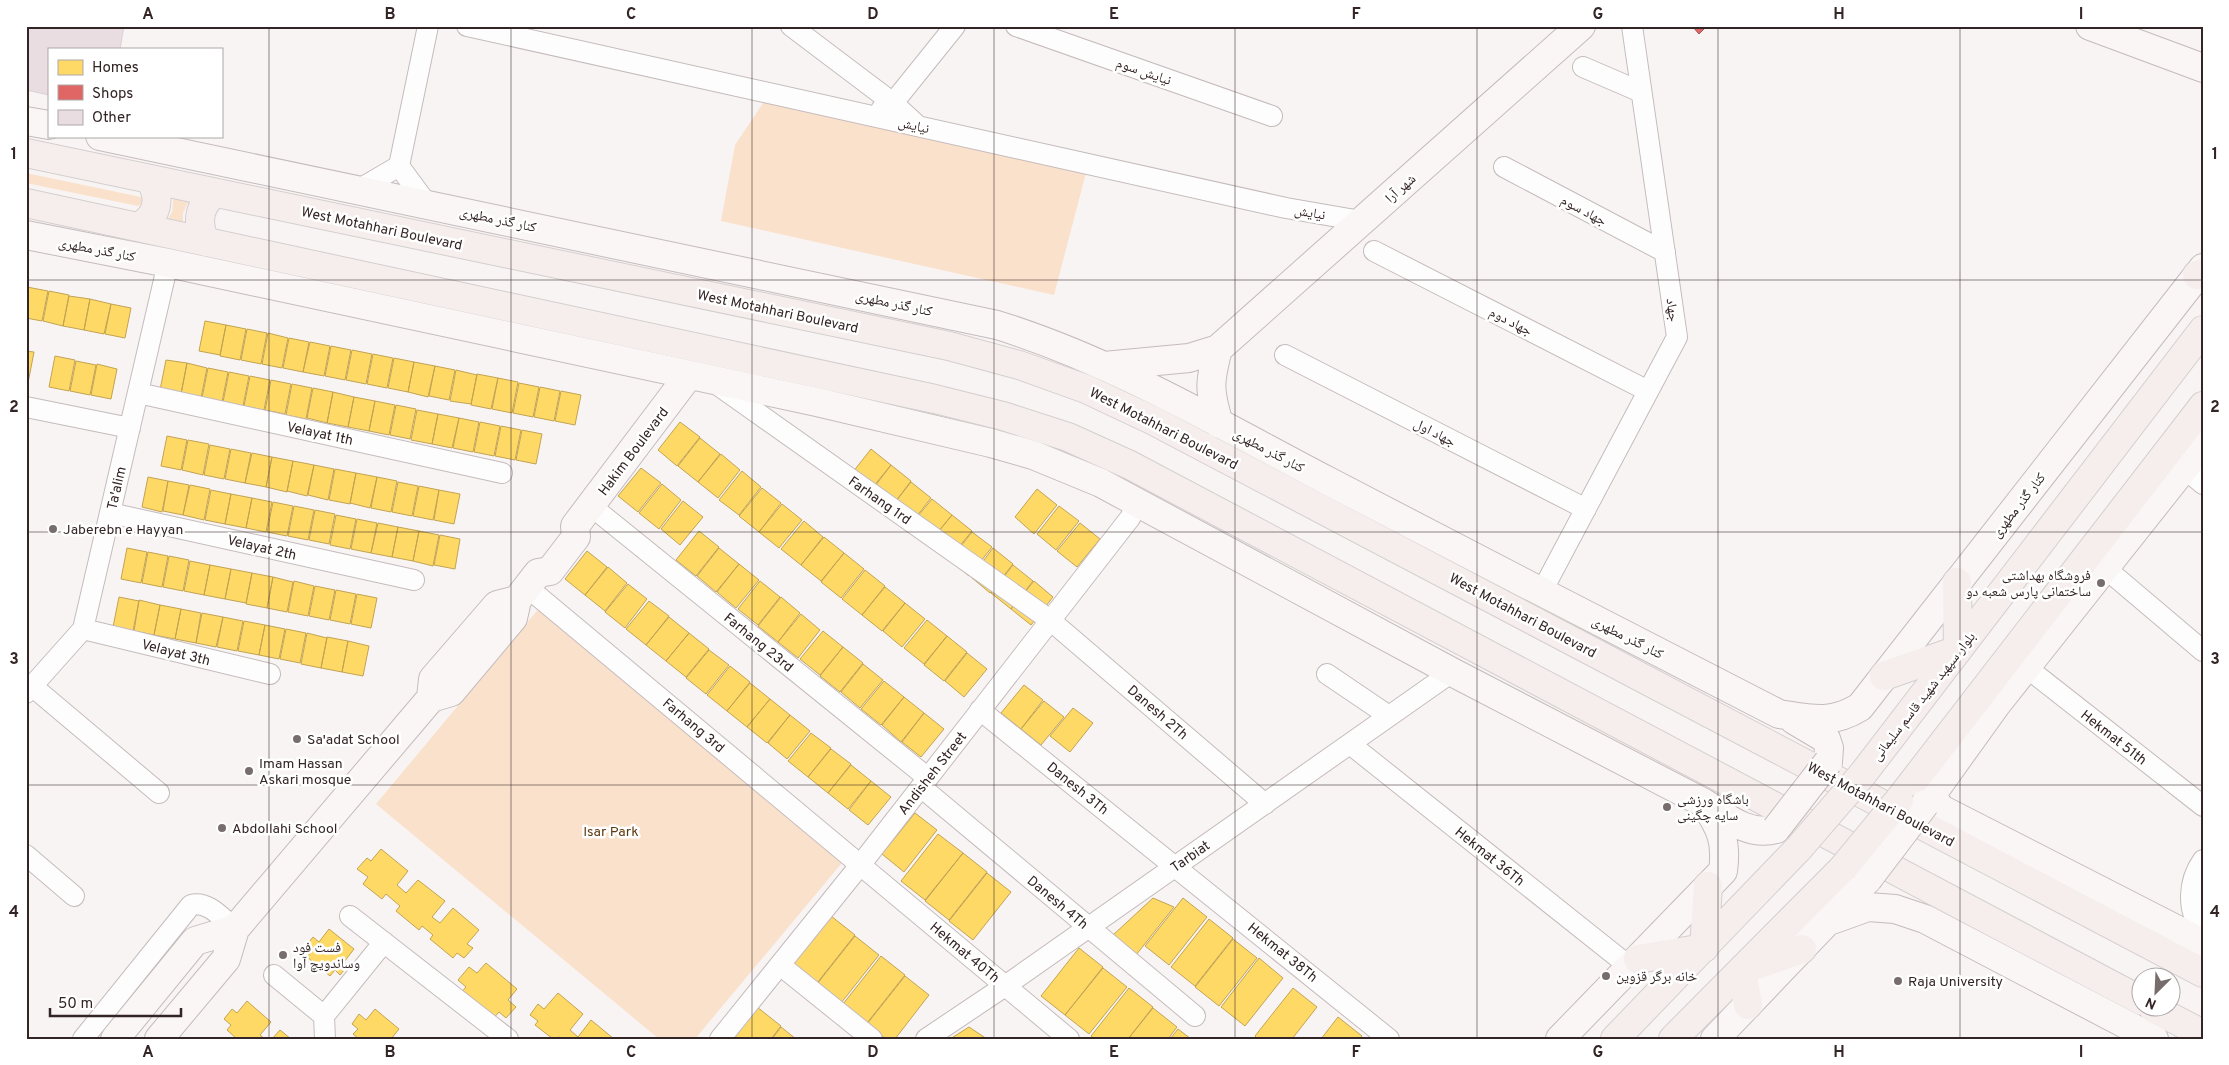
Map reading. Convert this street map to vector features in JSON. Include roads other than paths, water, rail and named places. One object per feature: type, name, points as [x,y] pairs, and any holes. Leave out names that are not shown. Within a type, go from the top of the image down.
[{"type":"main road","name":"West Motahhari Boulevard","points":[[26,153],[949,346],[1019,365],[1086,389],[1162,426],[2203,973]]},
{"type":"main road","points":[[137,227],[150,219],[156,206],[156,192],[149,179]]},
{"type":"main road","points":[[206,242],[200,228],[201,212],[209,198],[215,193]]},
{"type":"main road","points":[[26,203],[866,384],[1003,416],[1068,437],[1130,466],[2132,996]]},
{"type":"main road","name":"بلوار سپهبد شهید قاسم سلیمانی","points":[[1615,1039],[1799,848],[1862,775],[2203,330]]},
{"type":"main road","points":[[1674,1039],[1843,868],[1919,800],[2023,640],[2203,406]]},
{"type":"main road","points":[[1884,676],[1958,650],[1957,582]]},
{"type":"main road","points":[[1996,705],[2023,640]]},
{"type":"main road","points":[[1634,963],[1704,948],[1708,886]]},
{"type":"main road","points":[[1742,970],[1802,950]]},
{"type":"main road","points":[[1742,970],[1748,1004]]},
{"type":"main road","points":[[2172,1018],[2203,1034]]},
{"type":"street","points":[[358,190],[399,166],[428,26]]},
{"type":"street","name":"نيايش","points":[[468,26],[1286,208],[1361,222]]},
{"type":"street","points":[[791,26],[893,102],[917,126]]},
{"type":"street","points":[[868,115],[893,102],[955,26]]},
{"type":"street","name":"نیایش سوم","points":[[1016,26],[1272,116]]},
{"type":"street","name":"شهر آرا","points":[[1218,349],[1581,26]]},
{"type":"street","name":"جهاد","points":[[1541,592],[1677,337],[1632,26]]},
{"type":"street","points":[[2090,26],[2203,68]]},
{"type":"street","points":[[1583,67],[1641,92]]},
{"type":"street","points":[[26,121],[48,125]]},
{"type":"street","name":"کنار گذر مطهری","points":[[110,138],[997,325],[1040,338],[1104,366],[1219,424],[1779,714],[1823,721],[1845,716],[1860,707],[2201,272]]},
{"type":"street","points":[[399,166],[427,204]]},
{"type":"street","name":"جهاد سوم","points":[[1504,167],[1665,252]]},
{"type":"street","points":[[478,248],[543,229]]},
{"type":"street","name":"کنار گذر مطهری","points":[[26,235],[168,263],[817,402],[991,442],[1033,455],[1102,483],[1452,672],[1704,803],[1720,826],[1725,853],[1723,870],[1560,1039]]},
{"type":"street","name":"جهاد دوم","points":[[1374,251],[1648,391]]},
{"type":"street","name":"Ta'alim","points":[[29,690],[83,629],[168,263]]},
{"type":"street","points":[[434,291],[493,333]]},
{"type":"street","points":[[1104,366],[1189,358],[1218,349]]},
{"type":"street","points":[[1218,349],[1212,371],[1210,391],[1219,424]]},
{"type":"street","name":"جهاد اول","points":[[1285,355],[1586,509]]},
{"type":"street","name":"Hakim Boulevard","points":[[159,1039],[226,959],[235,929],[431,698],[450,692],[513,618],[538,561],[563,528],[583,516],[699,378]]},
{"type":"street","name":"Farhang 1rd","points":[[699,378],[1050,620]]},
{"type":"street","points":[[817,402],[866,384]]},
{"type":"street","name":"Velayat 1th","points":[[138,393],[502,473]]},
{"type":"street","points":[[26,406],[130,428]]},
{"type":"street","points":[[1715,1039],[1868,879],[1919,800],[2105,568],[2193,476],[2203,444]]},
{"type":"street","name":"Andisheh Street","points":[[720,1039],[861,864],[1130,518],[1138,502]]},
{"type":"street","name":"Velayat 2th","points":[[110,513],[414,580]]},
{"type":"street","name":"Farhang 23rd","points":[[583,516],[924,783]]},
{"type":"street","points":[[2105,568],[2203,651]]},
{"type":"street","name":"Farhang 3rd","points":[[528,586],[861,864]]},
{"type":"street","name":"Danesh 2Th","points":[[1050,620],[1265,804]]},
{"type":"street","name":"Velayat 3th","points":[[83,629],[270,674]]},
{"type":"street","name":"Hekmat 51th","points":[[2026,667],[2203,806]]},
{"type":"street","name":"Tarbiat","points":[[926,1039],[1005,986],[1452,672]]},
{"type":"street","points":[[1327,674],[1389,716]]},
{"type":"street","points":[[29,690],[159,793]]},
{"type":"street","name":"Danesh 3Th","points":[[980,710],[1176,866]]},
{"type":"street","points":[[1704,803],[1750,830],[1765,832],[1776,829],[1828,762],[1829,748],[1826,739],[1802,724],[1779,714]]},
{"type":"street","name":"Hekmat 36Th","points":[[1350,744],[1634,963]]},
{"type":"street","name":"Danesh 4Th","points":[[924,783],[1088,928],[1195,1016]]},
{"type":"street","points":[[1919,800],[1941,809],[2203,943]]},
{"type":"street","points":[[26,855],[74,896]]},
{"type":"street","points":[[2203,860],[2195,874],[2191,888],[2191,901],[2194,915],[2203,931]]},
{"type":"street","name":"Hekmat 40Th","points":[[861,864],[1069,1039]]},
{"type":"street","name":"Hekmat 38Th","points":[[1176,866],[1389,1039]]},
{"type":"street","points":[[83,1039],[191,905],[202,904],[235,929]]},
{"type":"street","points":[[1829,921],[1868,907],[1895,909],[1925,919],[2120,1028],[2154,1039]]},
{"type":"street","points":[[350,916],[508,1039]]},
{"type":"street","points":[[114,1039],[195,941],[235,929]]},
{"type":"street","points":[[325,1039],[324,1016],[384,942]]},
{"type":"street","points":[[780,965],[872,1039]]},
{"type":"street","points":[[274,975],[324,1016]]},
{"type":"place","name":"Jaberebn e Hayyan","points":[[53,529]]},
{"type":"place","name":"فروشگاه بهداشتی ساختمانی پارس شعبه دو","points":[[2101,583]]},
{"type":"place","name":"Sa'adat School","points":[[297,739]]},
{"type":"place","name":"Imam Hassan Askari mosque","points":[[249,771]]},
{"type":"place","name":"باشگاه ورزشى سايه چگينى","points":[[1667,807]]},
{"type":"place","name":"Abdollahi School","points":[[222,828]]},
{"type":"place","name":"فست فود وساندویچ آوا","points":[[283,955]]},
{"type":"place","name":"خانه برگر قزوین","points":[[1606,976]]},
{"type":"place","name":"Raja University","points":[[1898,981]]},
{"type":"park label","name":"Isar Park","points":[[611,831]]}]
